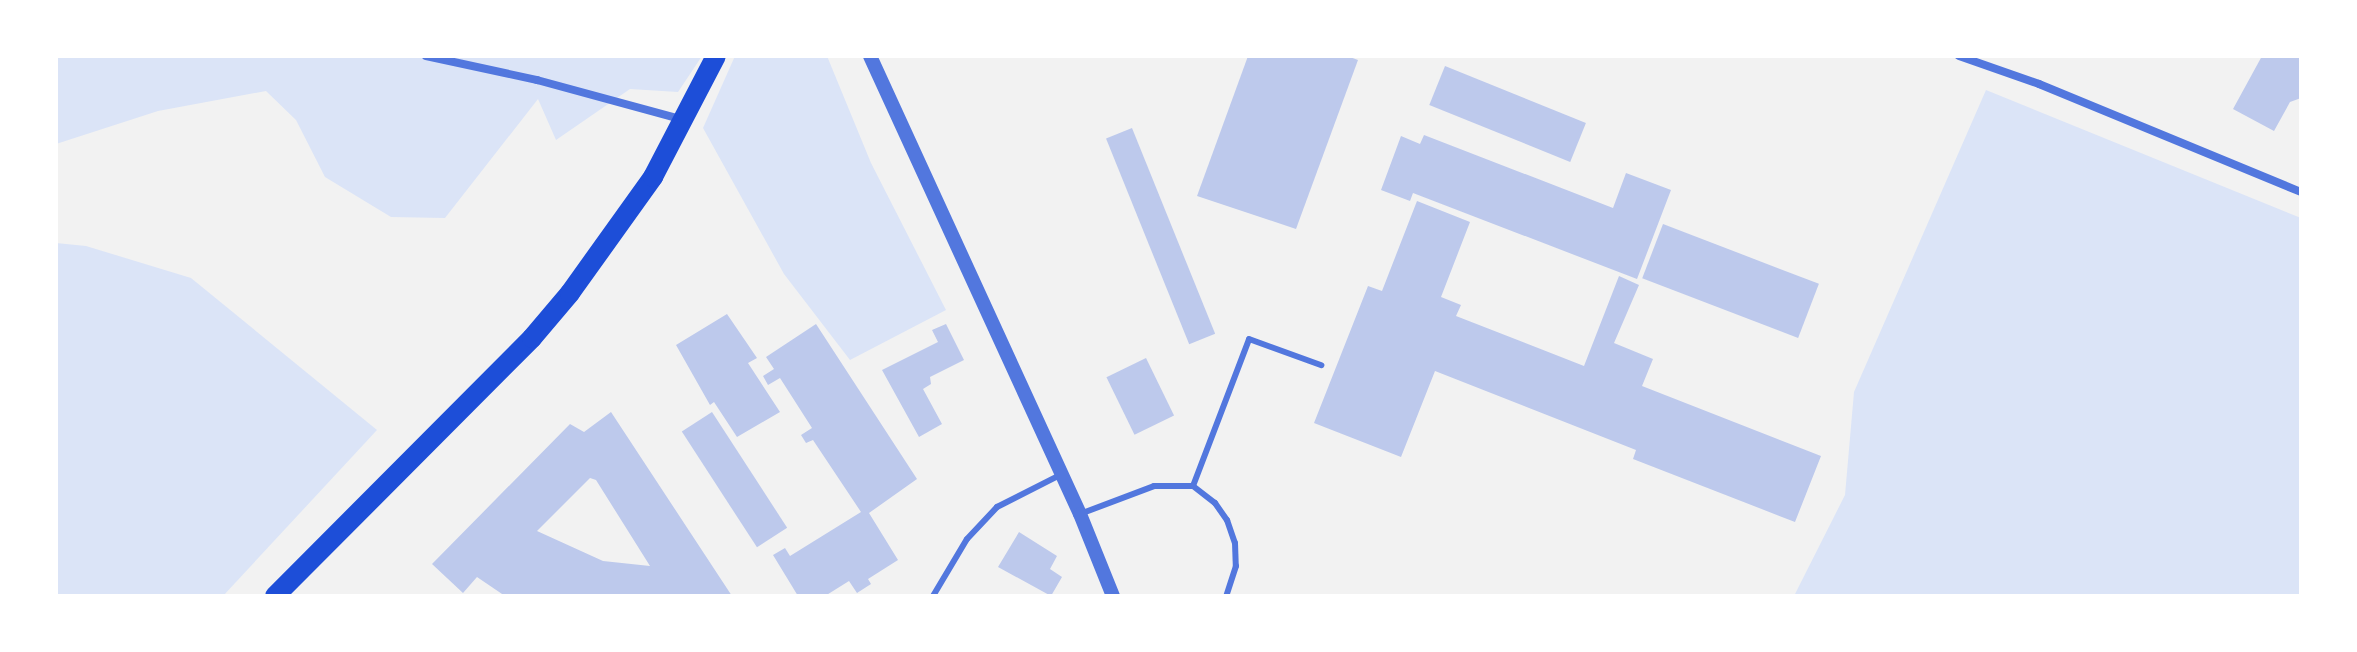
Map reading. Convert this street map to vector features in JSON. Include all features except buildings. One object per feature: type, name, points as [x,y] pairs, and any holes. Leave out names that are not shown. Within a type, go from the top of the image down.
[{"type":"main road","points":[[275,596],[532,338],[617,231],[653,177],[716,56]]},
{"type":"street","points":[[426,56],[537,80],[684,120]]},
{"type":"street","points":[[870,56],[1080,514],[1113,596]]},
{"type":"street","points":[[1959,56],[2039,84],[2301,192]]},
{"type":"lane","points":[[1193,486],[1249,339],[1321,365]]},
{"type":"lane","points":[[933,596],[967,539],[997,507],[1060,475]]},
{"type":"lane","points":[[1080,514],[1144,488],[1193,486],[1215,503],[1227,520],[1235,543],[1236,566],[1226,596]]},
{"type":"shaded area","points":[[56,56],[702,56],[678,92],[630,89],[556,140],[538,99],[445,218],[391,217],[325,177],[296,120],[266,91],[158,111],[56,144]]},
{"type":"shaded area","points":[[735,56],[827,56],[871,163],[946,310],[850,360],[784,274],[703,128]]},
{"type":"shaded area","points":[[1986,90],[2301,218],[2301,596],[1794,596],[1845,495],[1854,392]]},
{"type":"shaded area","points":[[56,243],[86,246],[191,278],[377,430],[223,596],[56,596]]}]
